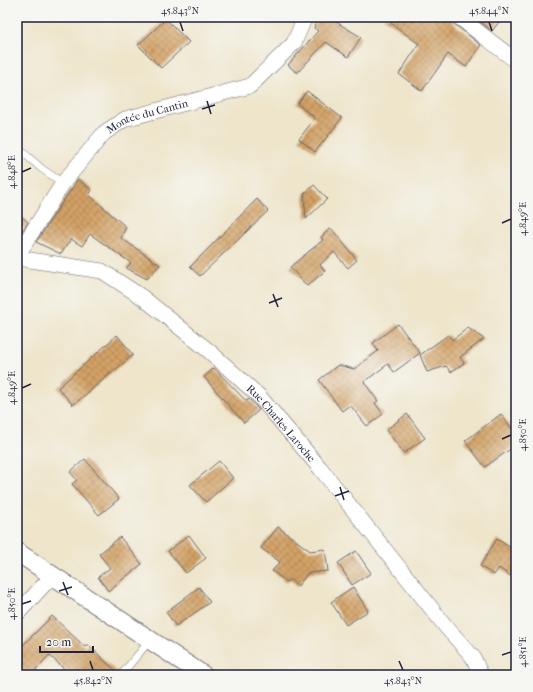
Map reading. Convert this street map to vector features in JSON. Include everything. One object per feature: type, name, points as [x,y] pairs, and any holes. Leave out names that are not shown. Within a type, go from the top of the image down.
[{"type":"street","name":"Montée du Cantin","points":[[17,257],[63,183],[104,133],[125,119],[250,86],[294,43],[305,17]]},
{"type":"street","points":[[459,17],[516,62]]},
{"type":"street","name":"Rue Charles Laroche","points":[[17,257],[102,271],[142,297],[209,351],[259,396],[314,462],[446,628],[473,657],[481,675]]},
{"type":"street","points":[[17,552],[203,675]]},
{"type":"street","points":[[17,614],[53,575]]},
{"type":"lane","points":[[17,147],[42,169],[63,183]]},
{"type":"lane","points":[[120,675],[150,640]]},
{"type":"building","points":[[317,17],[328,17],[361,37],[348,57],[326,42],[297,73],[288,65],[318,31],[314,28]]},
{"type":"building","points":[[383,17],[450,17],[454,24],[481,45],[466,67],[448,54],[422,91],[399,74],[419,44]]},
{"type":"building","points":[[480,17],[503,17],[492,31],[478,20]]},
{"type":"building","points":[[166,19],[189,42],[161,68],[138,45]]},
{"type":"building","points":[[307,91],[342,118],[315,152],[299,139],[315,118],[297,104]]},
{"type":"building","points":[[78,179],[92,190],[89,195],[126,227],[121,238],[160,265],[147,279],[126,268],[131,263],[90,234],[82,246],[71,239],[61,254],[36,242]]},
{"type":"building","points":[[314,185],[327,199],[306,219],[304,194]]},
{"type":"building","points":[[257,199],[268,211],[200,276],[190,267]]},
{"type":"building","points":[[17,212],[28,222],[20,234],[17,233]]},
{"type":"building","points":[[331,228],[357,260],[348,268],[334,252],[320,265],[325,271],[307,286],[290,267],[323,240],[321,237]]},
{"type":"building","points":[[398,324],[420,353],[394,372],[388,364],[364,382],[378,401],[375,403],[383,414],[367,426],[350,405],[342,411],[319,380],[338,365],[354,369],[378,351],[373,343]]},
{"type":"building","points":[[468,328],[484,339],[460,357],[464,363],[451,372],[446,366],[427,372],[420,355],[448,335],[452,340]]},
{"type":"building","points":[[117,335],[133,355],[73,405],[58,388]]},
{"type":"building","points":[[214,368],[246,401],[249,399],[259,410],[244,423],[204,377]]},
{"type":"building","points":[[407,414],[425,438],[404,453],[386,430]]},
{"type":"building","points":[[501,414],[516,434],[516,445],[485,467],[465,441]]},
{"type":"building","points":[[85,459],[119,499],[99,515],[72,484],[77,480],[70,472]]},
{"type":"building","points":[[219,461],[233,478],[206,502],[190,485]]},
{"type":"building","points":[[278,527],[310,551],[325,549],[328,571],[308,573],[298,586],[289,579],[287,582],[272,571],[280,562],[261,548]]},
{"type":"building","points":[[189,535],[206,558],[186,573],[168,551]]},
{"type":"building","points":[[120,537],[142,564],[108,591],[98,577],[110,568],[99,554]]},
{"type":"building","points":[[497,539],[516,551],[516,580],[499,568],[494,575],[480,566]]},
{"type":"building","points":[[356,551],[371,573],[352,585],[338,563]]},
{"type":"building","points":[[199,587],[210,602],[176,626],[166,612]]},
{"type":"building","points":[[353,587],[368,611],[346,625],[331,602]]},
{"type":"building","points":[[52,616],[85,647],[87,644],[117,672],[116,675],[71,675],[49,655],[31,675],[17,675],[17,651]]}]
